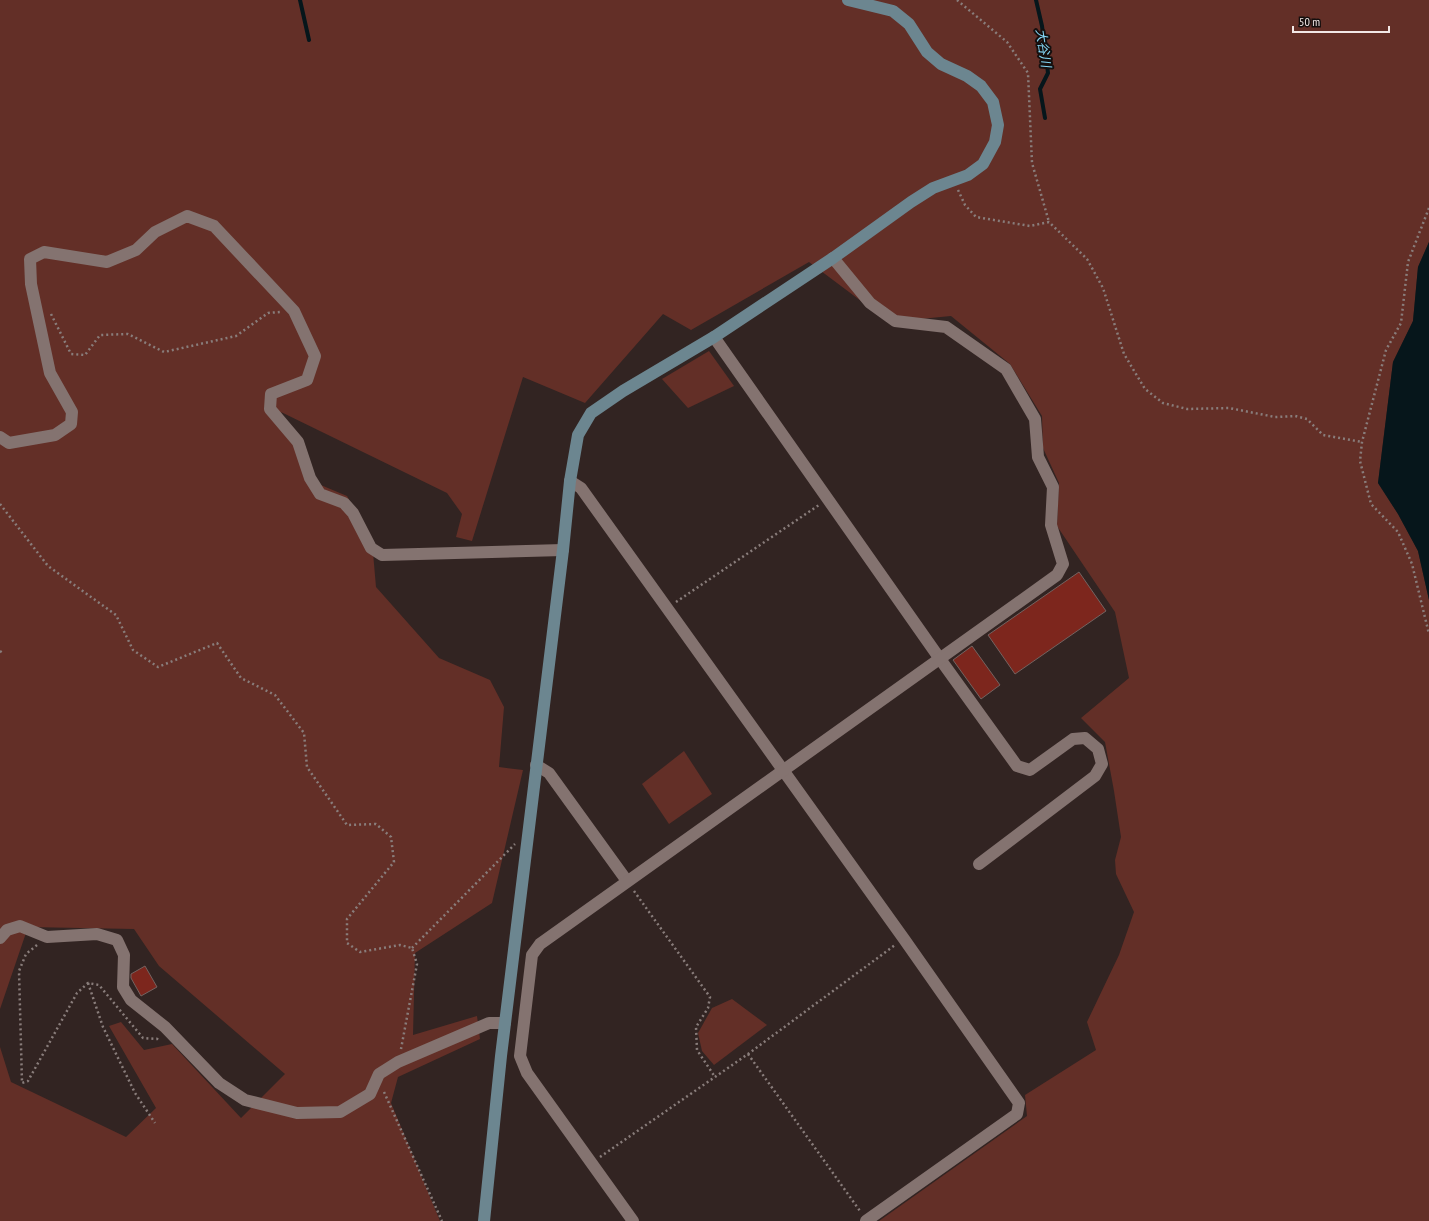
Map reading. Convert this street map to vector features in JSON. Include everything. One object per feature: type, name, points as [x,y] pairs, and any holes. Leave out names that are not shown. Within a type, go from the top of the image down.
[{"type":"street","points":[[484,1221],[505,1023],[563,550],[570,481],[578,435],[591,413],[623,390],[714,337],[833,258],[933,188],[968,175],[983,164],[995,142],[998,125],[993,102],[981,86],[967,76],[941,64],[927,52],[909,24],[893,11],[848,0]]},
{"type":"street","points":[[0,437],[9,443],[55,435],[71,424],[72,412],[50,373],[31,284],[30,259],[44,252],[107,262],[136,250],[155,232],[187,216],[214,226],[294,311],[315,356],[307,380],[271,394],[270,409],[298,442],[310,478],[320,494],[344,503],[353,513],[370,548],[382,555],[563,550]]},
{"type":"street","points":[[633,1221],[527,1073],[520,1056],[532,956],[540,944],[1057,575],[1064,564],[1051,525],[1053,487],[1038,457],[1035,419],[1006,369],[946,327],[895,321],[870,303],[833,258]]},
{"type":"street","points":[[714,337],[1017,766],[1030,770],[1073,739],[1085,738],[1098,749],[1102,764],[1095,776],[979,864]]},
{"type":"street","points":[[570,481],[581,488],[904,939],[1019,1103],[1017,1114],[867,1221]]},
{"type":"street","points":[[536,765],[549,773],[627,881]]},
{"type":"street","points":[[0,938],[7,930],[20,926],[47,937],[97,934],[117,940],[124,955],[123,987],[131,1000],[165,1027],[219,1083],[245,1100],[297,1113],[340,1112],[370,1094],[379,1074],[398,1062],[489,1023],[505,1023]]},
{"type":"path","points":[[957,0],[1007,42],[1028,73],[1032,163],[1049,222],[1086,259],[1103,288],[1124,354],[1145,389],[1163,403],[1187,409],[1229,408],[1275,417],[1295,416],[1307,419],[1323,435],[1362,442]]},
{"type":"path","points":[[953,181],[966,205],[976,217],[1030,226],[1049,222]]},
{"type":"path","points":[[1429,208],[1408,262],[1401,323],[1386,350],[1362,442],[1360,461],[1371,504],[1398,532],[1412,564],[1429,634]]},
{"type":"path","points":[[48,309],[71,354],[85,355],[100,335],[128,334],[164,352],[236,336],[268,313],[294,311]]},
{"type":"path","points":[[667,608],[827,499]]},
{"type":"path","points":[[0,504],[48,566],[116,615],[133,650],[158,667],[217,643],[241,678],[275,695],[304,733],[307,767],[347,825],[376,824],[391,837],[394,862],[347,919],[348,943],[360,952],[400,945],[412,948]]},
{"type":"path","points":[[0,651],[4,654]]},
{"type":"path","points":[[412,948],[503,854],[528,831]]},
{"type":"path","points":[[627,881],[710,997],[708,1008],[696,1027],[697,1050],[715,1077]]},
{"type":"path","points":[[47,937],[26,954],[19,971],[22,1083],[28,1081],[77,994],[88,983]]},
{"type":"path","points":[[591,1163],[748,1054],[904,939]]},
{"type":"path","points":[[398,1062],[417,964],[412,948]]},
{"type":"path","points":[[88,983],[100,985],[143,1038],[157,1038],[165,1027]]},
{"type":"path","points":[[88,983],[106,1034],[134,1093],[155,1123]]},
{"type":"path","points":[[748,1054],[867,1221]]},
{"type":"path","points":[[384,1090],[442,1221]]},
{"type":"shaded area","points":[[0,0],[1429,0],[1429,242],[1418,267],[1413,321],[1393,362],[1378,483],[1398,514],[1418,551],[1429,600],[1429,1221],[879,1221],[1027,1116],[1025,1095],[1096,1050],[1087,1022],[1119,955],[1134,912],[1116,874],[1115,860],[1121,837],[1105,742],[1081,718],[1129,678],[1115,612],[1057,526],[1059,483],[1043,448],[1042,416],[1010,364],[951,316],[889,322],[809,262],[691,330],[663,314],[585,403],[523,377],[472,541],[456,537],[462,514],[447,493],[281,412],[316,483],[347,496],[372,541],[376,587],[439,658],[490,680],[504,707],[499,767],[523,770],[492,903],[415,953],[413,1035],[477,1016],[480,1039],[398,1077],[391,1103],[440,1221],[0,1221],[0,1047],[11,1082],[126,1137],[156,1108],[109,1026],[121,1022],[144,1050],[172,1044],[241,1118],[285,1074],[159,966],[134,929],[28,927],[0,1009]]},
{"type":"shaded area","points":[[1429,242],[1429,600],[1418,551],[1398,514],[1378,483],[1393,362],[1413,321],[1418,267]]},
{"type":"shaded area","points":[[709,351],[734,386],[688,408],[662,379]]},
{"type":"shaded area","points":[[684,751],[712,794],[669,824],[642,784]]},
{"type":"shaded area","points":[[732,999],[767,1025],[714,1065],[702,1051],[698,1033],[712,1008]]},
{"type":"building","points":[[1079,572],[1106,611],[1015,674],[988,635]]},
{"type":"building","points":[[972,646],[1000,685],[981,699],[953,660]]},
{"type":"building","points":[[145,966],[157,987],[141,996],[131,978],[131,974]]},
{"type":"waterway","points":[[300,0],[309,40]]},
{"type":"waterway","name":"大谷川","points":[[1036,0],[1042,26],[1048,73],[1040,89],[1045,118]]}]
